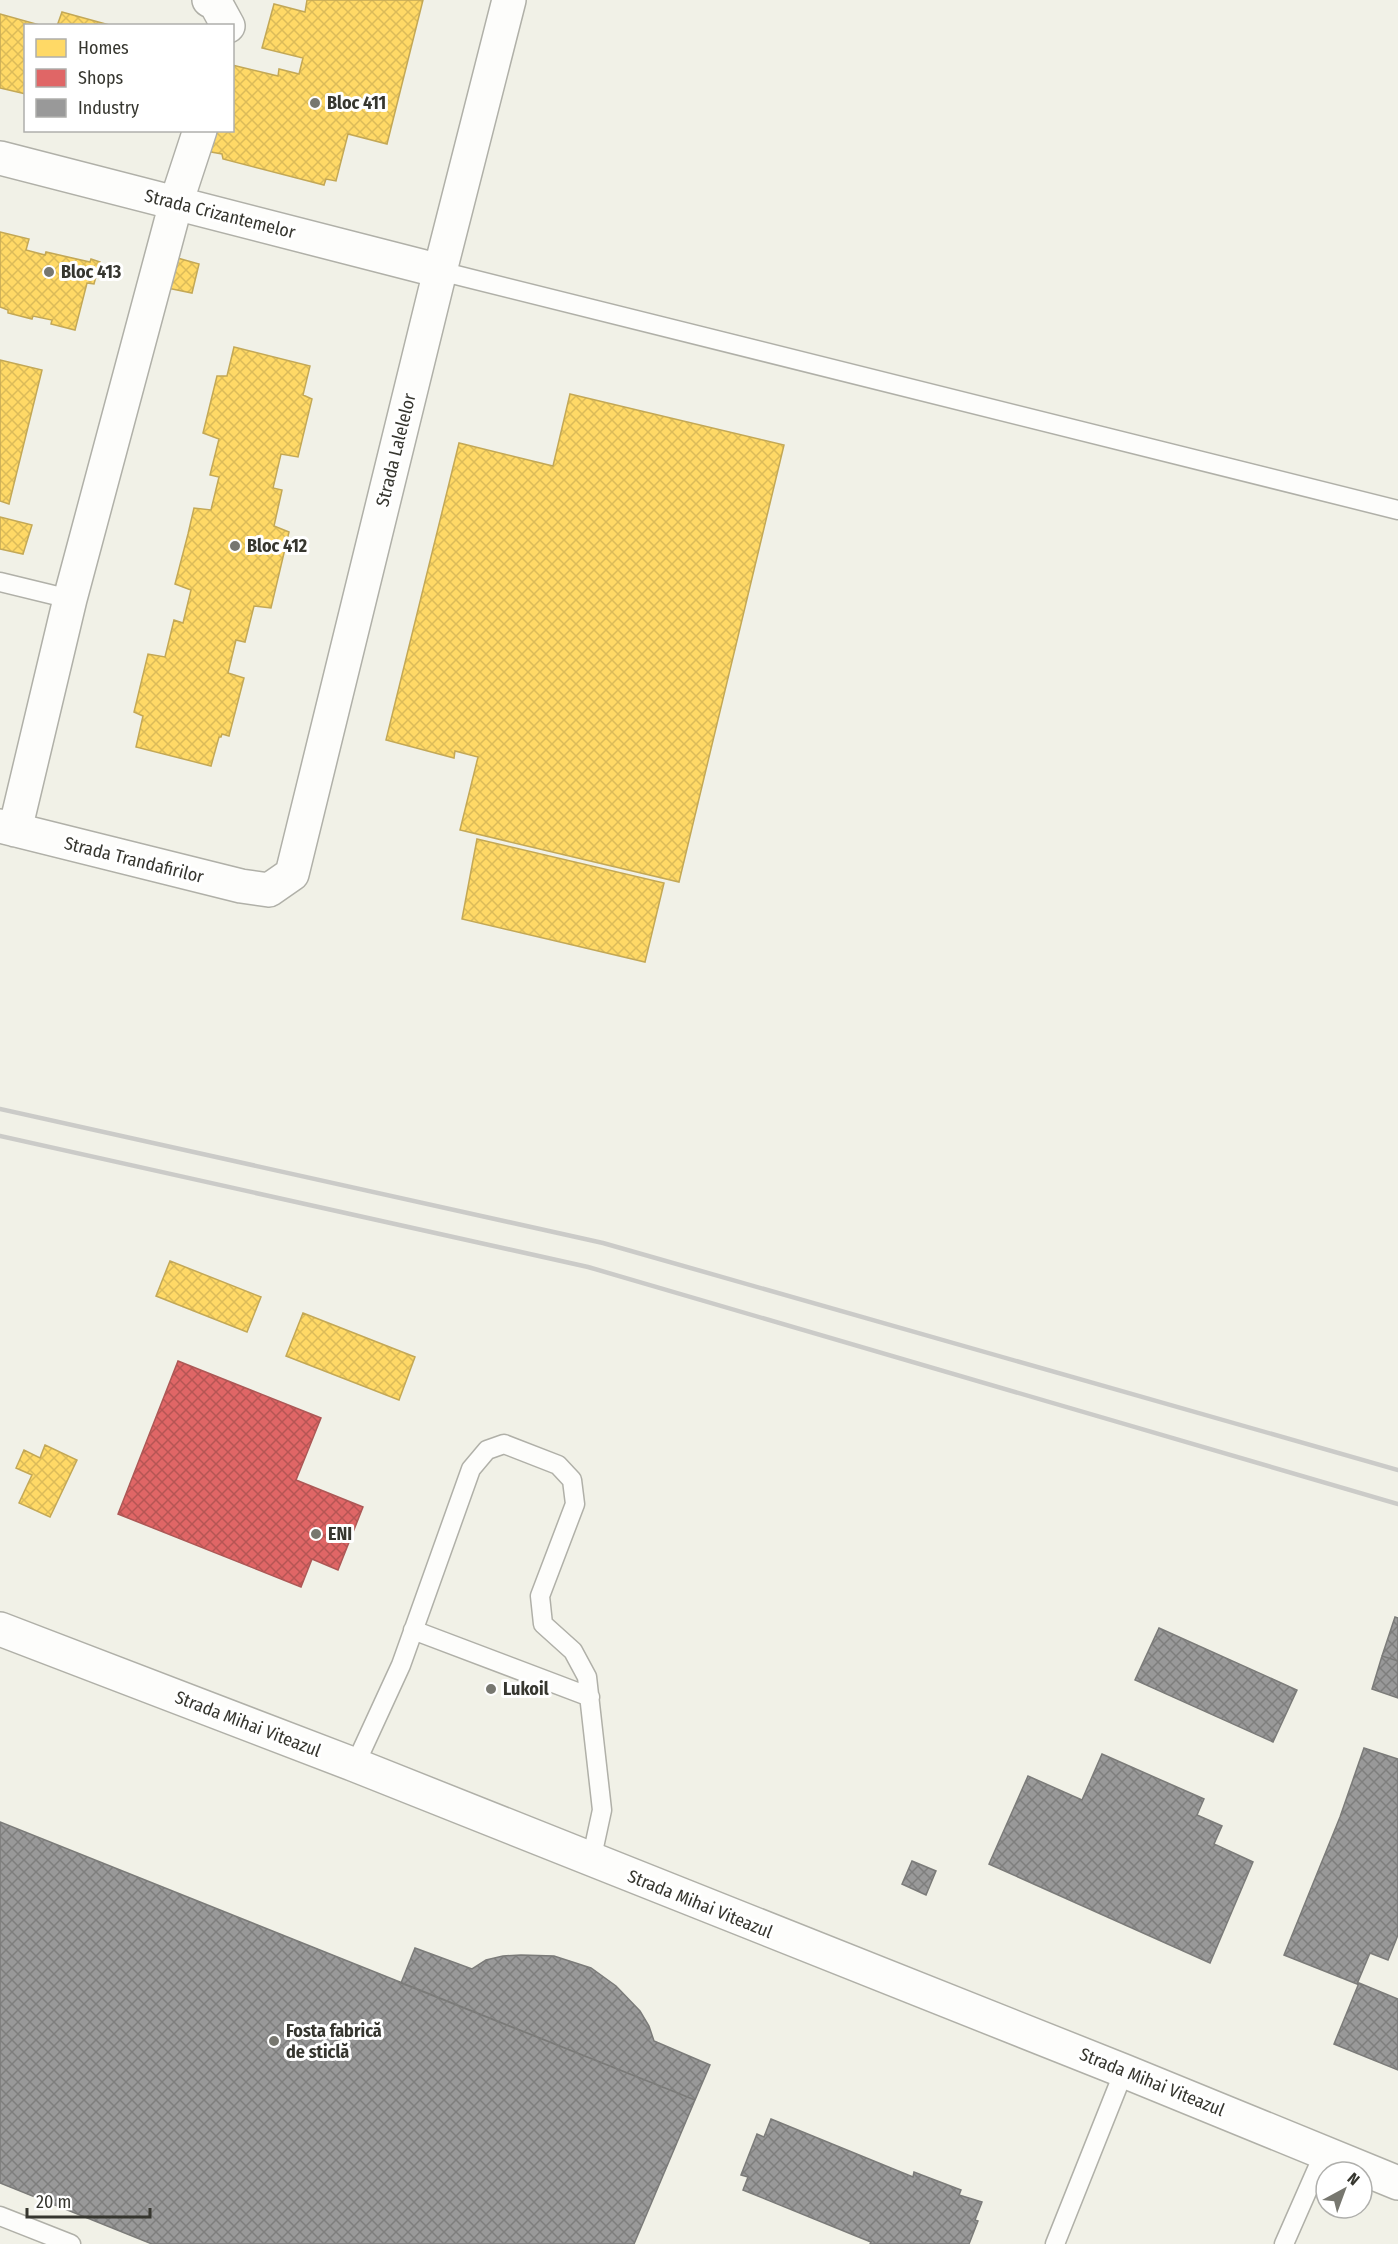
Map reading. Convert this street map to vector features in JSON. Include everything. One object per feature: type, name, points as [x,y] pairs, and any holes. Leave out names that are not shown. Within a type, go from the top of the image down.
[{"type":"main road","name":"Strada Lalelelor","points":[[269,890],[292,874],[509,0]]},
{"type":"main road","points":[[8,828],[176,203],[199,132]]},
{"type":"main road","name":"Strada Crizantemelor","points":[[0,158],[440,271]]},
{"type":"main road","name":"Strada Trandafirilor","points":[[8,828],[241,886],[269,890]]},
{"type":"main road","name":"Strada Mihai Viteazul","points":[[0,1629],[355,1765],[591,1861],[1125,2071],[1398,2184]]},
{"type":"lane","points":[[440,271],[1398,510]]},
{"type":"lane","points":[[0,582],[70,599]]},
{"type":"lane","points":[[355,1765],[401,1665],[471,1469],[486,1450],[504,1444],[558,1465],[572,1480],[575,1504],[540,1596],[543,1624],[573,1651],[587,1677],[602,1810],[591,1861]]},
{"type":"lane","points":[[413,1630],[590,1697]]},
{"type":"lane","points":[[1055,2244],[1125,2071]]},
{"type":"lane","points":[[1284,2244],[1324,2152]]},
{"type":"lane","points":[[0,2216],[71,2244]]},
{"type":"building: Homes","name":"Bloc 411","points":[[307,0],[423,0],[387,144],[348,134],[336,181],[326,179],[324,185],[223,159],[222,154],[205,151],[210,132],[234,132],[234,65],[278,76],[279,69],[299,74],[303,58],[262,48],[274,4],[305,12]]},
{"type":"building: Homes","points":[[62,12],[106,24],[58,24]]},
{"type":"building: Homes","points":[[0,14],[36,24],[24,24],[24,94],[0,88]]},
{"type":"building: Homes","name":"Bloc 413","points":[[0,232],[29,239],[26,250],[45,255],[46,252],[90,262],[91,259],[100,262],[94,284],[87,283],[75,330],[51,324],[52,320],[33,316],[32,319],[8,313],[8,310],[0,307]]},
{"type":"building: Homes","points":[[174,257],[199,264],[192,293],[167,288]]},
{"type":"building: Homes","name":"Bloc 412","points":[[234,347],[310,366],[303,395],[312,399],[298,457],[281,454],[273,488],[282,490],[274,526],[289,532],[271,608],[254,606],[245,642],[236,640],[228,673],[244,678],[229,736],[222,734],[219,737],[211,766],[136,747],[143,716],[134,712],[148,654],[165,657],[174,620],[183,623],[191,590],[175,584],[194,508],[211,510],[219,477],[210,475],[219,439],[203,433],[217,376],[227,376]]},
{"type":"building: Homes","points":[[0,360],[42,370],[9,504],[0,501]]},
{"type":"building: Homes","points":[[570,394],[784,445],[679,882],[460,830],[478,757],[455,751],[454,758],[386,740],[459,443],[553,466]]},
{"type":"building: Homes","points":[[0,517],[32,525],[23,554],[0,549]]},
{"type":"building: Homes","points":[[477,839],[664,883],[645,962],[462,919]]},
{"type":"building: Homes","points":[[170,1261],[261,1297],[247,1332],[156,1296]]},
{"type":"building: Homes","points":[[303,1313],[415,1357],[399,1400],[286,1356]]},
{"type":"building: Homes","points":[[45,1445],[77,1460],[50,1517],[19,1503],[32,1475],[16,1468],[24,1450],[40,1458]]},
{"type":"building: Shops","points":[[178,1361],[321,1418],[296,1480],[363,1507],[338,1570],[312,1559],[301,1587],[118,1514]]},
{"type":"building: Industry","points":[[1395,1617],[1398,1618],[1398,1661],[1382,1656]]},
{"type":"building: Industry","points":[[1159,1628],[1297,1690],[1273,1742],[1135,1680]]},
{"type":"building: Industry","points":[[1382,1656],[1398,1661],[1398,1698],[1372,1689]]},
{"type":"building: Industry","points":[[1364,1748],[1398,1759],[1398,1935],[1388,1960],[1370,1953],[1357,1984],[1284,1955],[1340,1817]]},
{"type":"building: Industry","points":[[1102,1754],[1204,1799],[1197,1815],[1222,1826],[1214,1844],[1253,1862],[1210,1963],[989,1864],[1028,1776],[1082,1800]]},
{"type":"building: Industry","name":"Fosta fabrică de sticlă","points":[[0,1822],[695,2100],[634,2244],[152,2244],[0,2183]]},
{"type":"building: Industry","points":[[912,1861],[936,1871],[926,1895],[902,1884]]},
{"type":"building: Industry","points":[[415,1948],[472,1969],[486,1960],[521,1955],[554,1956],[591,1968],[616,1986],[640,2011],[649,2026],[654,2041],[710,2065],[695,2100],[401,1983]]},
{"type":"building: Industry","points":[[1359,1983],[1398,1999],[1398,2070],[1334,2044]]},
{"type":"building: Industry","points":[[771,2119],[913,2177],[914,2172],[961,2190],[959,2195],[982,2202],[969,2244],[870,2244],[871,2242],[743,2190],[748,2177],[741,2175],[757,2134],[764,2137]]},
{"type":"railway","points":[[0,1109],[603,1243],[1398,1470]]},
{"type":"railway","points":[[0,1136],[588,1267],[1398,1504]]},
{"type":"place","name":"Bloc 411","points":[[315,103]]},
{"type":"place","name":"Bloc 413","points":[[49,272]]},
{"type":"place","name":"Bloc 412","points":[[235,546]]},
{"type":"place","name":"ENI","points":[[316,1534]]},
{"type":"place","name":"Lukoil","points":[[491,1689]]},
{"type":"place","name":"Fosta fabrică de sticlă","points":[[274,2041]]}]
